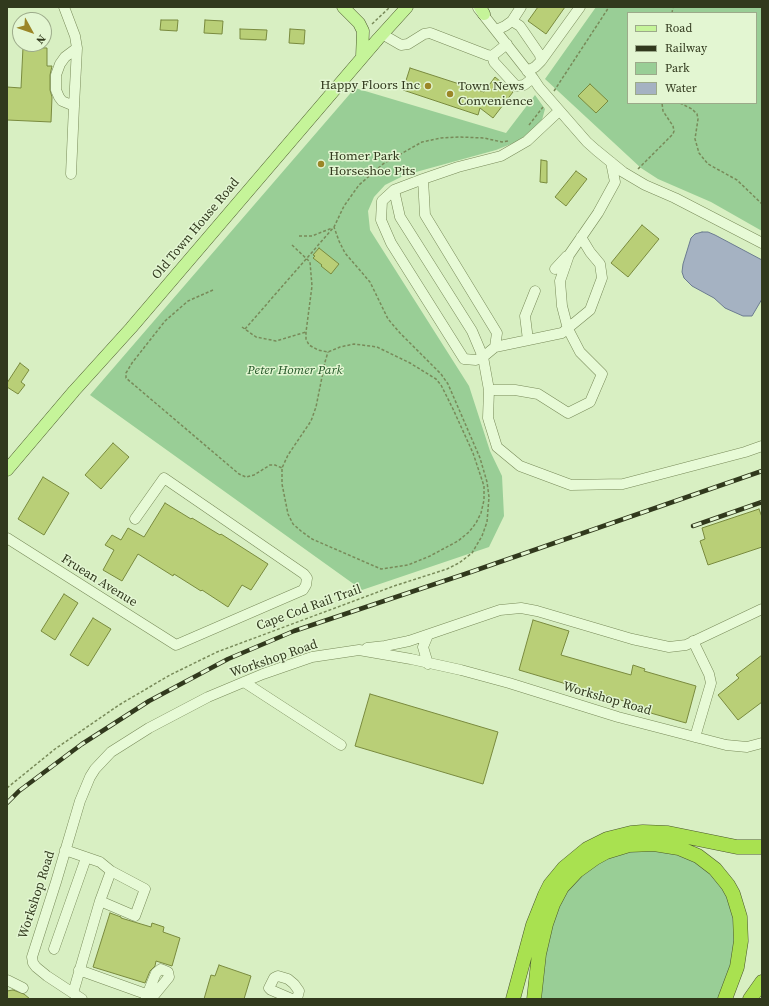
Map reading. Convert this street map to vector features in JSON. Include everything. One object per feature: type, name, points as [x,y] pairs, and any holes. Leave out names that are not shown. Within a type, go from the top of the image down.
[{"type":"highway","points":[[513,999],[533,924],[545,895],[550,885],[564,868],[587,849],[607,839],[631,833],[644,832],[668,833],[737,846],[762,847]]},
{"type":"highway","points":[[534,999],[539,954],[546,924],[552,904],[562,887],[577,871],[606,852],[630,845],[654,844],[679,848],[698,856],[715,870],[728,885],[733,894],[740,917],[741,941],[737,967],[725,999]]},
{"type":"highway","points":[[750,999],[762,982]]},
{"type":"main road","points":[[343,7],[359,23],[363,31],[362,57]]},
{"type":"main road","name":"Old Town House Road","points":[[7,470],[74,391],[131,328],[362,57],[407,7]]},
{"type":"street","points":[[64,7],[75,36],[77,48],[70,174]]},
{"type":"street","points":[[496,30],[506,26],[512,21],[521,7]]},
{"type":"street","points":[[492,56],[494,62],[516,86],[524,85],[535,67],[580,7]]},
{"type":"street","points":[[480,9],[539,88],[559,111],[587,142],[623,172],[645,185],[675,198],[762,243]]},
{"type":"street","points":[[512,21],[520,26],[528,37],[540,55],[541,61]]},
{"type":"street","points":[[382,34],[401,45],[408,44],[424,34],[430,33],[492,56]]},
{"type":"street","points":[[492,56],[507,44]]},
{"type":"street","points":[[74,106],[62,101],[59,97],[56,90],[56,75],[60,64],[65,57],[77,48]]},
{"type":"street","points":[[559,111],[527,141],[501,156],[458,166],[394,190],[382,201],[381,220],[391,242],[464,360],[476,360],[483,357],[495,347],[562,333],[590,310],[602,278],[600,264],[590,252],[581,237]]},
{"type":"street","points":[[555,269],[569,255],[598,213],[615,182],[611,162]]},
{"type":"street","points":[[423,179],[425,215],[497,333],[495,347]]},
{"type":"street","points":[[394,190],[400,217],[472,331],[483,357],[489,390],[488,418],[497,447],[520,466],[571,485],[623,484],[745,452],[762,446]]},
{"type":"street","points":[[489,390],[515,390],[538,394],[568,412],[590,402],[602,374],[580,352],[568,329],[562,306],[560,281],[569,255]]},
{"type":"street","points":[[528,340],[525,316],[535,291]]},
{"type":"street","name":"Fruean Avenue","points":[[7,538],[176,645],[303,590],[306,585],[307,578],[296,568],[164,478],[135,519]]},
{"type":"street","points":[[359,650],[397,644],[500,610],[521,608],[538,611],[632,639],[669,647],[686,645],[762,609]]},
{"type":"street","points":[[428,635],[423,647],[428,664]]},
{"type":"street","points":[[693,641],[709,674],[711,683],[695,736]]},
{"type":"street","name":"Workshop Road","points":[[82,999],[36,967],[33,963],[32,957],[86,786],[95,769],[111,752],[149,728],[196,703],[240,683],[312,657],[359,650],[461,670],[509,683],[618,717],[739,747],[747,747],[762,743]]},
{"type":"street","points":[[240,683],[341,745]]},
{"type":"street","points":[[65,850],[100,862],[111,871],[145,889],[136,916],[100,901]]},
{"type":"street","points":[[54,949],[86,858]]},
{"type":"street","points":[[73,993],[100,901],[111,871]]},
{"type":"street","points":[[79,970],[143,993],[149,998]]},
{"type":"street","points":[[292,999],[269,988],[274,978],[278,976],[288,979],[294,984],[299,991],[297,999]]},
{"type":"street","points":[[7,980],[23,988]]},
{"type":"path","points":[[368,27],[390,7]]},
{"type":"path","points":[[553,93],[609,7]]},
{"type":"path","points":[[631,176],[673,134],[673,126],[663,111],[662,104]]},
{"type":"path","points":[[682,104],[698,114],[695,139],[699,153],[703,158],[708,164],[737,180],[762,204]]},
{"type":"path","points":[[527,128],[544,105]]},
{"type":"path","points":[[245,329],[334,227],[344,206],[359,185],[383,164],[422,142],[441,138],[484,138],[502,142],[512,140]]},
{"type":"path","points":[[299,236],[312,236],[334,227]]},
{"type":"path","name":"Cape Cod Rail Trail","points":[[7,788],[55,749],[119,705],[170,675],[217,652],[394,586],[447,569],[459,563],[472,553],[482,536],[487,522],[488,482],[480,458],[448,384],[441,374],[400,333],[388,318],[370,282],[345,253],[334,227]]},
{"type":"path","points":[[292,245],[310,262],[312,286],[306,332],[306,339],[309,345],[318,350],[328,352],[340,347],[354,344],[377,347],[410,363],[436,379],[453,409],[473,453],[484,486],[484,500],[481,513],[469,532],[458,541],[430,556],[408,565],[382,569],[312,539],[297,528],[288,514],[282,484],[282,468],[288,455],[311,421],[316,407],[328,352]]},
{"type":"path","points":[[213,290],[188,301],[166,321],[132,363],[126,373],[126,378],[239,474],[246,477],[254,475],[270,465],[275,465],[282,468]]},
{"type":"path","points":[[242,328],[256,338],[276,341],[306,332]]},
{"type":"green space","points":[[596,7],[762,7],[762,231],[711,202],[658,179],[641,168],[545,79]]},
{"type":"green space","name":"Peter Homer Park","points":[[355,88],[506,133],[535,95],[545,109],[542,120],[532,131],[516,142],[496,150],[405,175],[385,185],[374,197],[368,211],[370,230],[469,386],[490,451],[502,476],[504,516],[489,547],[362,590],[90,395]]},
{"type":"green space","points":[[661,849],[685,856],[708,870],[723,889],[734,911],[736,933],[732,964],[718,999],[539,999],[546,940],[558,905],[574,881],[613,854],[637,850]]},
{"type":"water","points":[[708,232],[715,235],[762,260],[762,299],[752,316],[743,316],[725,308],[714,298],[692,286],[684,278],[682,272],[683,264],[691,238],[695,234]]},
{"type":"building","points":[[538,7],[565,7],[546,34],[528,21]]},
{"type":"building","points":[[161,20],[178,20],[177,31],[160,30]]},
{"type":"building","points":[[205,20],[223,21],[222,34],[204,33]]},
{"type":"building","points":[[240,29],[267,30],[266,40],[240,39]]},
{"type":"building","points":[[290,29],[305,30],[304,44],[289,43]]},
{"type":"building","points":[[23,52],[47,52],[47,66],[52,66],[50,75],[50,90],[52,97],[51,122],[7,120],[7,87],[21,88]]},
{"type":"building","points":[[410,68],[484,92],[495,77],[513,92],[493,118],[480,108],[478,115],[403,90]]},
{"type":"building","points":[[590,84],[608,101],[596,113],[578,96]]},
{"type":"building","points":[[541,160],[547,161],[547,183],[540,182]]},
{"type":"building","points":[[576,171],[587,179],[566,206],[555,197]]},
{"type":"building","points":[[642,225],[659,239],[628,277],[611,263]]},
{"type":"building","points":[[319,248],[339,264],[331,274],[313,258],[315,256],[313,255]]},
{"type":"building","points":[[20,363],[29,370],[21,382],[25,385],[18,394],[7,387],[7,383]]},
{"type":"building","points":[[113,443],[129,457],[101,489],[85,475]]},
{"type":"building","points":[[43,477],[69,493],[44,535],[18,519]]},
{"type":"building","points":[[165,503],[191,519],[192,518],[220,535],[221,534],[268,564],[251,590],[242,585],[228,607],[202,590],[201,591],[174,574],[173,576],[138,554],[122,581],[103,570],[114,550],[105,545],[112,535],[121,540],[128,528],[144,537]]},
{"type":"building","points":[[759,509],[762,517],[762,547],[708,565],[700,541],[705,539],[702,528]]},
{"type":"building","points":[[64,594],[78,603],[55,640],[41,631]]},
{"type":"building","points":[[93,618],[111,629],[88,666],[70,655]]},
{"type":"building","points":[[533,620],[569,631],[561,655],[631,675],[633,665],[645,669],[644,671],[696,686],[686,723],[633,708],[634,704],[519,670]]},
{"type":"building","points":[[762,655],[762,702],[738,720],[718,695],[739,678],[736,675]]},
{"type":"building","points":[[370,694],[498,732],[483,784],[355,746]]},
{"type":"building","points":[[110,913],[151,927],[152,923],[164,927],[163,932],[180,938],[172,966],[156,961],[155,966],[150,971],[145,983],[93,967]]},
{"type":"building","points":[[219,965],[251,976],[244,999],[204,999],[211,975],[215,976]]},
{"type":"building","points":[[13,990],[24,994],[30,999],[7,999],[7,991]]},
{"type":"railway","points":[[7,803],[19,791],[82,744],[149,701],[228,659],[294,631],[465,574],[762,471]]},
{"type":"railway","points":[[693,526],[762,502]]},
{"type":"place","name":"Happy Floors Inc","points":[[428,86]]},
{"type":"place","name":"Town News Convenience","points":[[450,94]]},
{"type":"place","name":"Homer Park Horseshoe Pits","points":[[321,164]]}]
